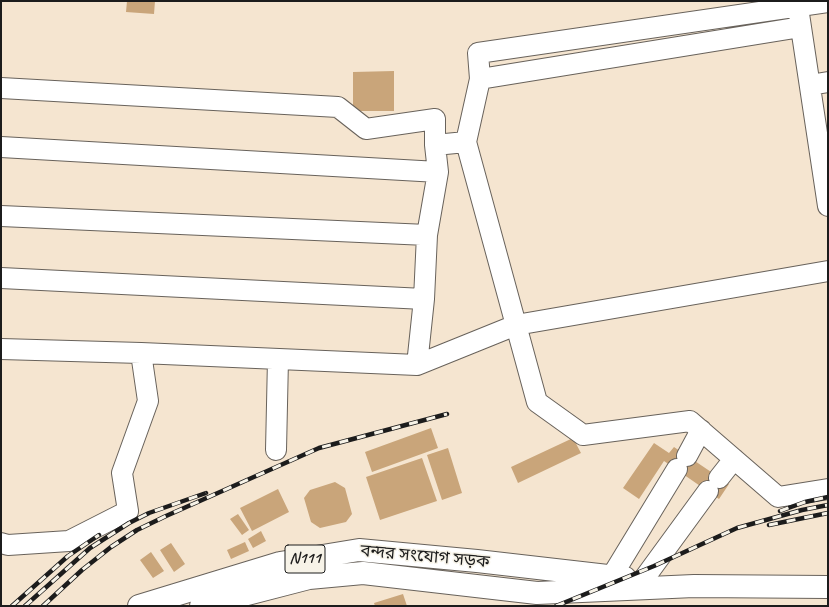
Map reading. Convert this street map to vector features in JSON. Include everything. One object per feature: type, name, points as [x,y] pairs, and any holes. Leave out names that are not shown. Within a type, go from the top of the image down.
[{"type":"highway","name":"বন্দর সংযোগ সড়ক","points":[[139,606],[280,563],[360,550],[477,561],[608,583]]},
{"type":"highway","name":"N111","points":[[201,606],[308,578],[363,573],[537,593],[608,583]]},
{"type":"highway","points":[[608,583],[828,588]]},
{"type":"lane","points":[[828,2],[797,4],[478,53],[480,78],[466,142],[538,402],[583,435],[690,420],[778,497],[828,489]]},
{"type":"lane","points":[[797,4],[801,27],[819,83],[828,203]]},
{"type":"lane","points":[[480,78],[801,27]]},
{"type":"lane","points":[[1,88],[338,107],[366,129],[435,119],[435,145],[438,172],[427,235],[424,299],[417,365]]},
{"type":"lane","points":[[435,145],[466,142]]},
{"type":"lane","points":[[1,147],[438,172]]},
{"type":"lane","points":[[1,216],[427,235]]},
{"type":"lane","points":[[1,349],[140,353],[417,365],[516,325],[828,271]]},
{"type":"lane","points":[[1,278],[424,299]]},
{"type":"lane","points":[[1,543],[8,545],[69,541],[128,511],[122,473],[148,401],[140,353]]},
{"type":"lane","points":[[276,450],[278,359]]},
{"type":"lane","points":[[608,583],[701,430]]},
{"type":"lane","points":[[643,584],[713,484],[734,459]]},
{"type":"building","points":[[127,1],[155,1],[154,14],[126,12]]},
{"type":"building","points":[[394,71],[394,111],[353,111],[353,72]]},
{"type":"building","points":[[431,428],[438,448],[372,472],[365,452]]},
{"type":"building","points":[[573,438],[581,453],[518,483],[511,467]]},
{"type":"building","points":[[654,443],[669,453],[674,447],[729,484],[719,499],[664,461],[639,499],[623,488]]},
{"type":"building","points":[[448,448],[462,493],[442,500],[427,455]]},
{"type":"building","points":[[422,458],[437,501],[380,520],[366,477]]},
{"type":"building","points":[[335,482],[345,488],[352,514],[346,522],[320,528],[311,522],[304,498],[310,490]]},
{"type":"building","points":[[278,489],[289,512],[252,531],[240,508]]},
{"type":"building","points":[[238,514],[249,530],[242,535],[230,519]]},
{"type":"building","points":[[261,531],[266,541],[253,548],[248,539]]},
{"type":"building","points":[[245,542],[249,551],[231,559],[227,550]]},
{"type":"building","points":[[171,543],[185,564],[174,572],[160,550]]},
{"type":"building","points":[[151,552],[164,571],[153,578],[140,560]]},
{"type":"building","points":[[403,594],[407,606],[375,606],[374,603]]},
{"type":"railway","points":[[43,606],[82,570],[111,547],[137,530],[166,516],[319,448],[447,414]]},
{"type":"railway","points":[[25,606],[90,548],[129,523],[149,513],[206,493]]},
{"type":"railway","points":[[780,511],[805,502],[828,497]]},
{"type":"railway","points":[[556,606],[654,566],[737,528],[802,510],[828,505]]},
{"type":"railway","points":[[769,525],[828,513]]},
{"type":"railway","points":[[12,606],[68,556],[99,535]]}]
